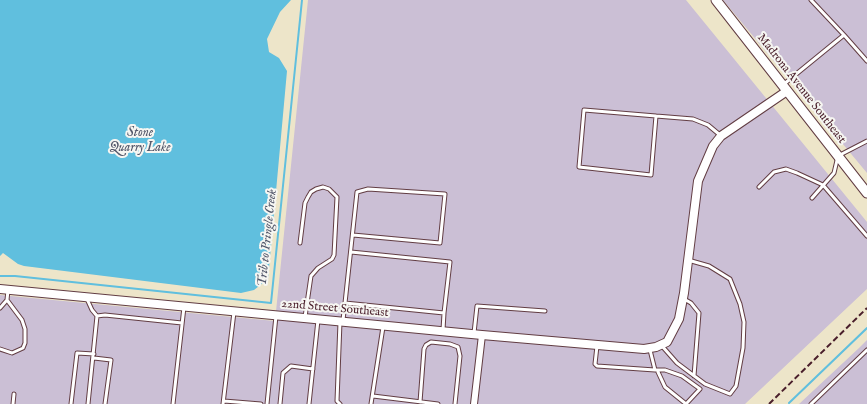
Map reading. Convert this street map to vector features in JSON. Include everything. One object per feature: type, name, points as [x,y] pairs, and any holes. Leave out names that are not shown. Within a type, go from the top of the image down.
[{"type":"main road","name":"Madrona Avenue Southeast","points":[[716,0],[867,193]]},
{"type":"street","points":[[664,343],[679,319],[683,299],[698,181],[713,146],[721,136],[785,88]]},
{"type":"street","name":"22nd Street Southeast","points":[[4,290],[443,332],[597,345],[650,348],[664,343]]},
{"type":"street","points":[[474,404],[478,335]]},
{"type":"lane","points":[[811,0],[867,61]]},
{"type":"lane","points":[[785,88],[844,36]]},
{"type":"lane","points":[[656,116],[651,175],[579,167],[584,110],[693,119],[708,125],[721,136]]},
{"type":"lane","points":[[812,198],[834,174],[838,156],[867,141]]},
{"type":"lane","points":[[759,187],[774,172],[786,169],[823,185],[867,236]]},
{"type":"lane","points":[[300,243],[305,203],[308,197],[311,192],[316,189],[323,187],[330,189],[337,197],[334,255],[311,276],[305,318]]},
{"type":"lane","points":[[340,404],[337,401],[342,322],[357,192],[368,189],[444,194],[440,243],[353,235]]},
{"type":"lane","points":[[351,252],[450,262],[443,332]]},
{"type":"lane","points":[[664,343],[677,363],[705,384],[730,394],[733,391],[736,386],[743,348],[744,322],[740,304],[730,279],[709,266],[688,260]]},
{"type":"lane","points":[[0,349],[12,353],[18,351],[25,343],[25,329],[22,320],[7,300],[4,290]]},
{"type":"lane","points":[[87,298],[92,310],[97,316],[94,358],[88,404]]},
{"type":"lane","points":[[683,299],[691,303],[699,313],[694,376]]},
{"type":"lane","points":[[0,308],[7,300]]},
{"type":"lane","points":[[345,303],[444,313]]},
{"type":"lane","points":[[478,335],[477,306],[545,311]]},
{"type":"lane","points":[[173,404],[184,307]]},
{"type":"lane","points":[[234,312],[224,402],[260,404]]},
{"type":"lane","points":[[97,316],[106,315],[182,324]]},
{"type":"lane","points":[[267,404],[276,316]]},
{"type":"lane","points":[[309,404],[318,320]]},
{"type":"lane","points":[[371,404],[383,326]]},
{"type":"lane","points":[[420,402],[424,349],[426,345],[431,342],[450,344],[458,347],[460,356],[455,404]]},
{"type":"lane","points":[[597,345],[595,364],[597,366],[657,371],[665,370],[682,376],[700,388],[686,404],[665,387],[657,371],[650,348]]},
{"type":"lane","points":[[811,404],[867,350]]},
{"type":"lane","points":[[71,404],[77,353],[94,354]]},
{"type":"lane","points":[[94,358],[111,360],[105,404]]},
{"type":"lane","points":[[280,404],[283,373],[291,366],[313,369]]},
{"type":"lane","points":[[13,404],[14,394]]},
{"type":"lane","points":[[373,396],[438,404]]},
{"type":"shaded area","points":[[308,0],[686,0],[867,222],[867,289],[745,404],[0,404],[0,295],[275,321]]},
{"type":"shaded area","points":[[723,0],[867,0],[867,173]]},
{"type":"shaded area","points":[[867,340],[867,404],[799,404],[859,348]]},
{"type":"water","name":"Stone Quarry Lake","points":[[0,0],[291,0],[280,12],[267,39],[269,52],[279,58],[287,71],[268,279],[254,290],[241,293],[24,266],[18,264],[3,253],[0,256]]},
{"type":"waterway","name":"Trib to Pringle Creek","points":[[0,276],[15,276],[271,303],[302,0]]},
{"type":"waterway","name":"Trib to Pringle Creek","points":[[789,403],[867,328]]},
{"type":"railway","points":[[769,404],[867,308]]}]
